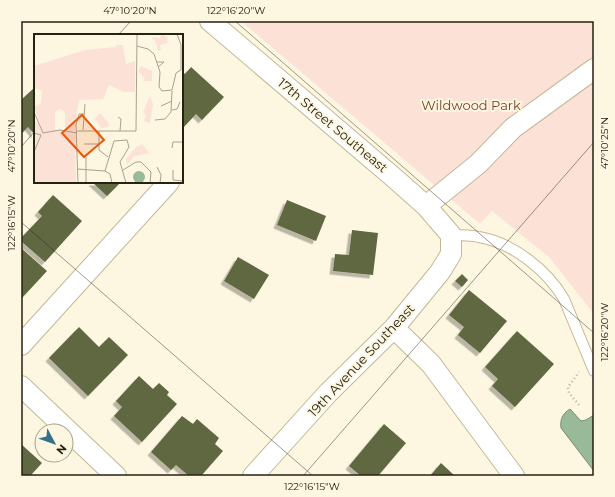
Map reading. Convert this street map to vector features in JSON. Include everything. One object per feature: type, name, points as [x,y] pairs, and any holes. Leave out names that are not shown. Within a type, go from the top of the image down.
[{"type":"street","name":"17th Street Southeast","points":[[210,21],[426,206],[452,234]]},
{"type":"street","points":[[426,206],[478,164],[513,128],[594,69]]},
{"type":"street","points":[[21,345],[168,183]]},
{"type":"street","name":"19th Avenue Southeast","points":[[253,476],[328,393],[394,328],[440,272],[451,254],[452,234]]},
{"type":"street","points":[[394,328],[431,364],[514,476]]},
{"type":"street","points":[[21,386],[116,476]]},
{"type":"lane","points":[[452,234],[480,237],[502,245],[530,260],[542,271],[559,290],[594,371]]},
{"type":"path","points":[[578,405],[569,393],[568,387],[570,382],[590,359]]},
{"type":"green space","name":"Wildwood Park","points":[[241,21],[594,21],[594,314],[549,257],[492,211],[480,224]]},
{"type":"shaded area","points":[[570,409],[581,421],[594,415],[594,471],[561,428],[562,417]]},
{"type":"building","points":[[191,67],[224,97],[202,120],[196,114],[183,128],[183,72],[185,74]]},
{"type":"building","points":[[34,88],[34,134],[28,127],[22,133],[21,100]]},
{"type":"building","points":[[93,183],[120,183],[107,196]]},
{"type":"building","points":[[53,195],[82,221],[45,262],[22,242],[22,237],[42,216],[38,212]]},
{"type":"building","points":[[287,200],[326,216],[316,241],[277,225]]},
{"type":"building","points":[[352,230],[378,233],[373,275],[333,271],[335,254],[349,255]]},
{"type":"building","points":[[21,248],[47,271],[21,299]]},
{"type":"building","points":[[238,257],[269,275],[254,299],[224,281]]},
{"type":"building","points":[[462,274],[468,280],[462,287],[455,281]]},
{"type":"building","points":[[469,290],[507,321],[480,353],[458,335],[464,327],[449,315]]},
{"type":"building","points":[[79,327],[99,347],[109,337],[128,355],[88,396],[49,358]]},
{"type":"building","points":[[517,331],[554,364],[515,407],[492,386],[498,379],[485,367]]},
{"type":"building","points":[[139,376],[153,389],[159,383],[169,392],[167,395],[177,404],[142,442],[114,416],[122,407],[116,401]]},
{"type":"building","points":[[182,416],[193,424],[197,419],[219,438],[215,444],[223,451],[201,476],[189,476],[176,465],[171,470],[151,452]]},
{"type":"building","points":[[384,424],[406,443],[378,476],[361,476],[349,466]]},
{"type":"building","points":[[21,444],[34,456],[34,463],[42,463],[30,476],[21,476]]},
{"type":"building","points":[[441,463],[455,476],[430,476]]}]
